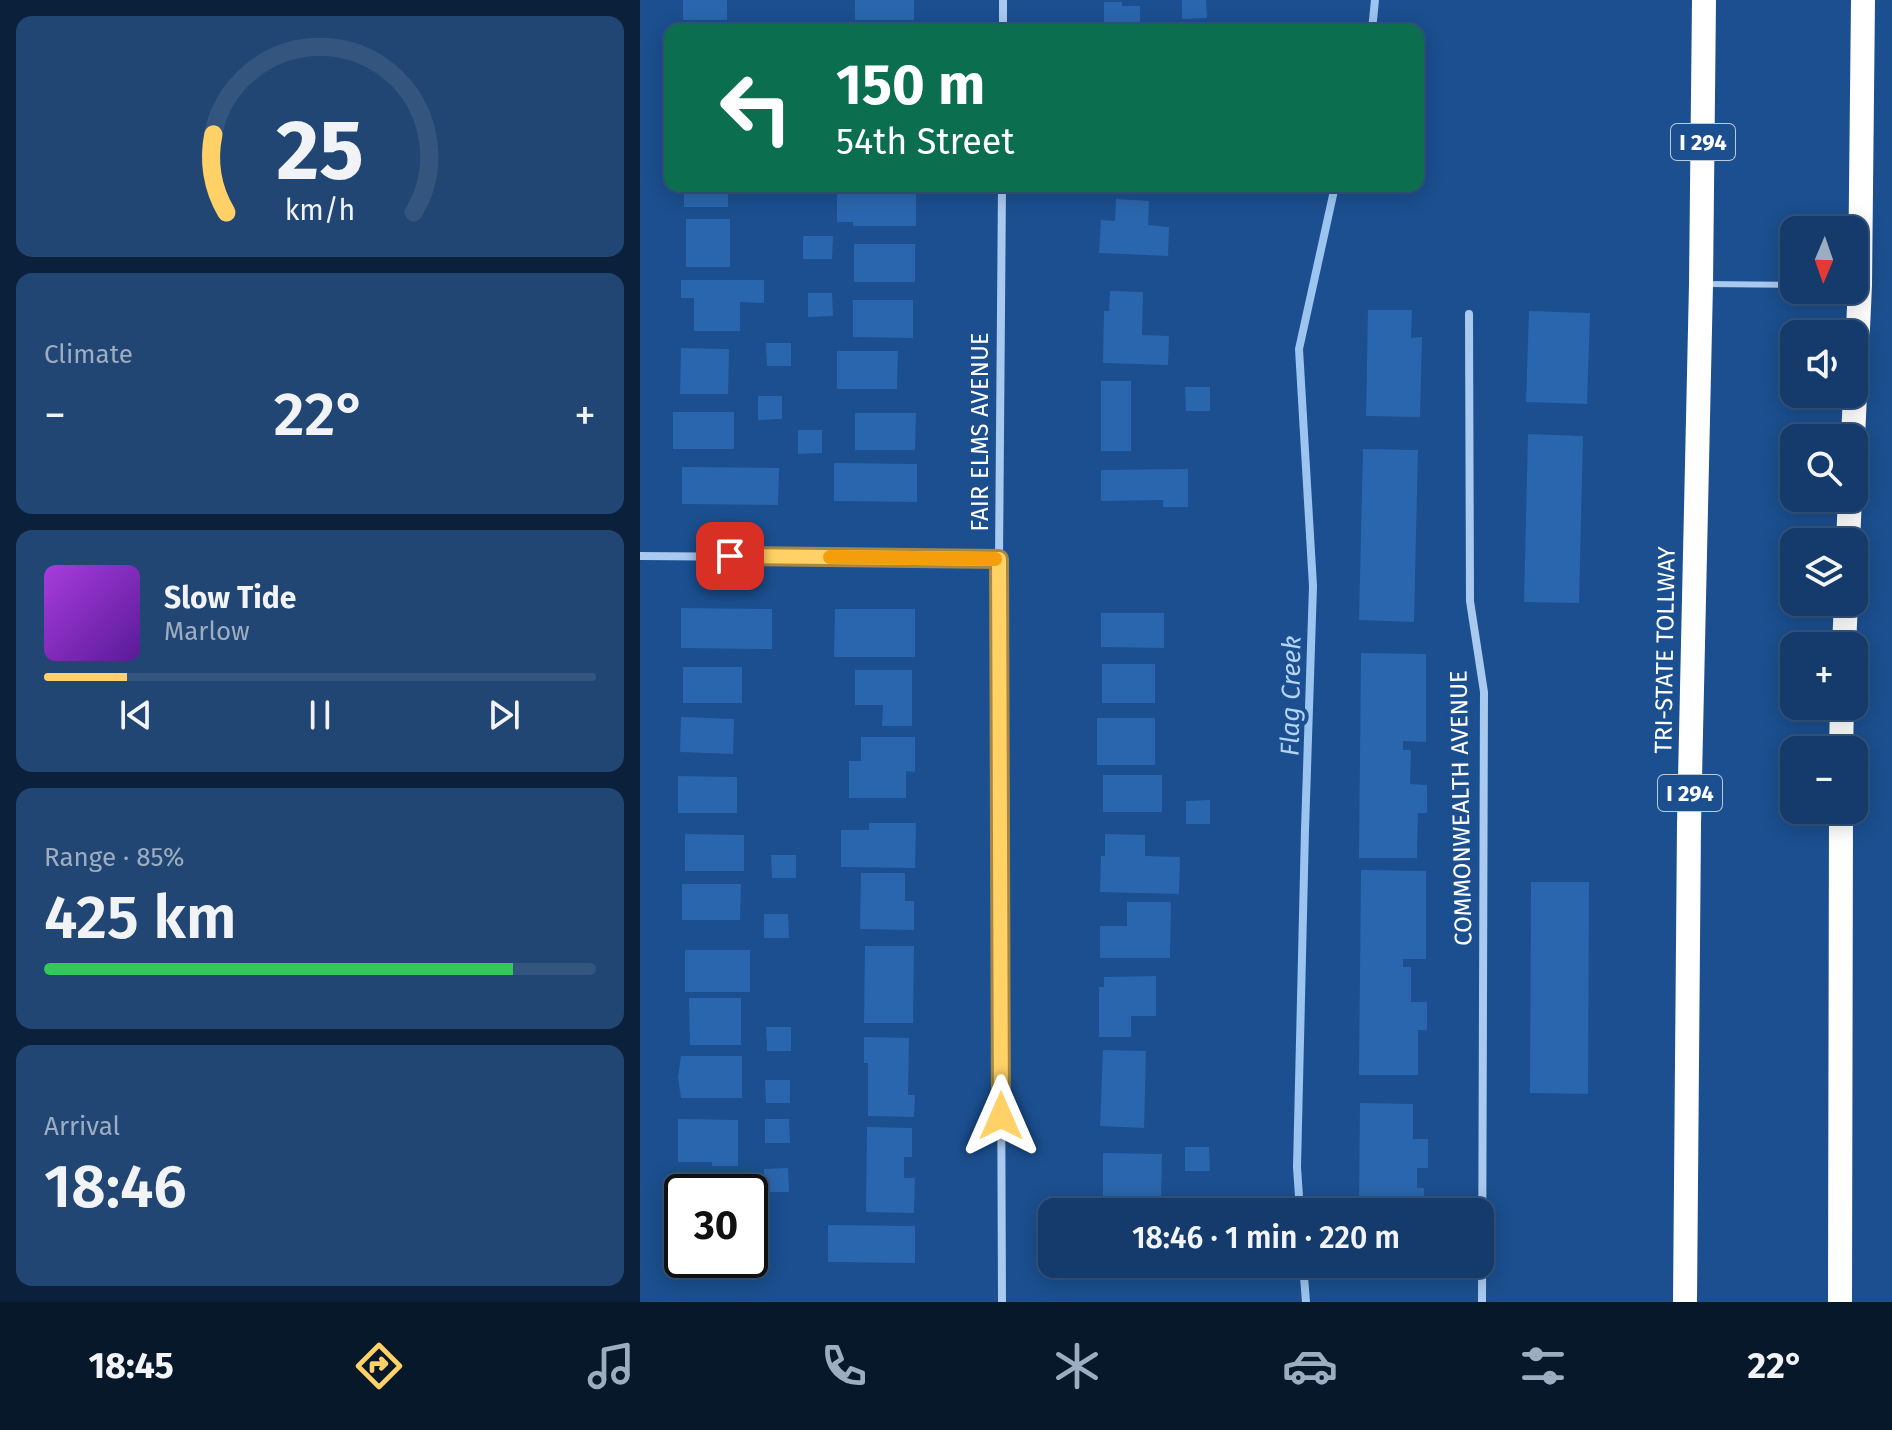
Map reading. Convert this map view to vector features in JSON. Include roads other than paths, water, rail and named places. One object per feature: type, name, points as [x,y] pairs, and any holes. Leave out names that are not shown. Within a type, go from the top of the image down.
[{"type":"highway","name":"TRI-STATE TOLLWAY","points":[[1685,1302],[1689,808],[1704,0]]},
{"type":"highway","points":[[1858,216],[1863,0]]},
{"type":"highway","points":[[1853,424],[1857,304]]},
{"type":"highway","points":[[1840,1302],[1841,824]]},
{"type":"street","points":[[1003,0],[1003,24]]},
{"type":"street","name":"FAIR ELMS AVENUE","points":[[1002,192],[999,559],[1002,1302]]},
{"type":"street","name":"COMMONWEALTH AVENUE","points":[[1469,314],[1470,601],[1484,692],[1482,1302]]},
{"type":"street","points":[[640,556],[999,559]]},
{"type":"lane","points":[[1701,284],[1780,285]]},
{"type":"waterway","name":"Flag Creek","points":[[1373,24],[1375,0]]},
{"type":"waterway","name":"Flag Creek","points":[[1299,1198],[1297,1167],[1313,586],[1299,349],[1334,192]]},
{"type":"waterway","name":"Flag Creek","points":[[1304,1278],[1306,1302]]}]
